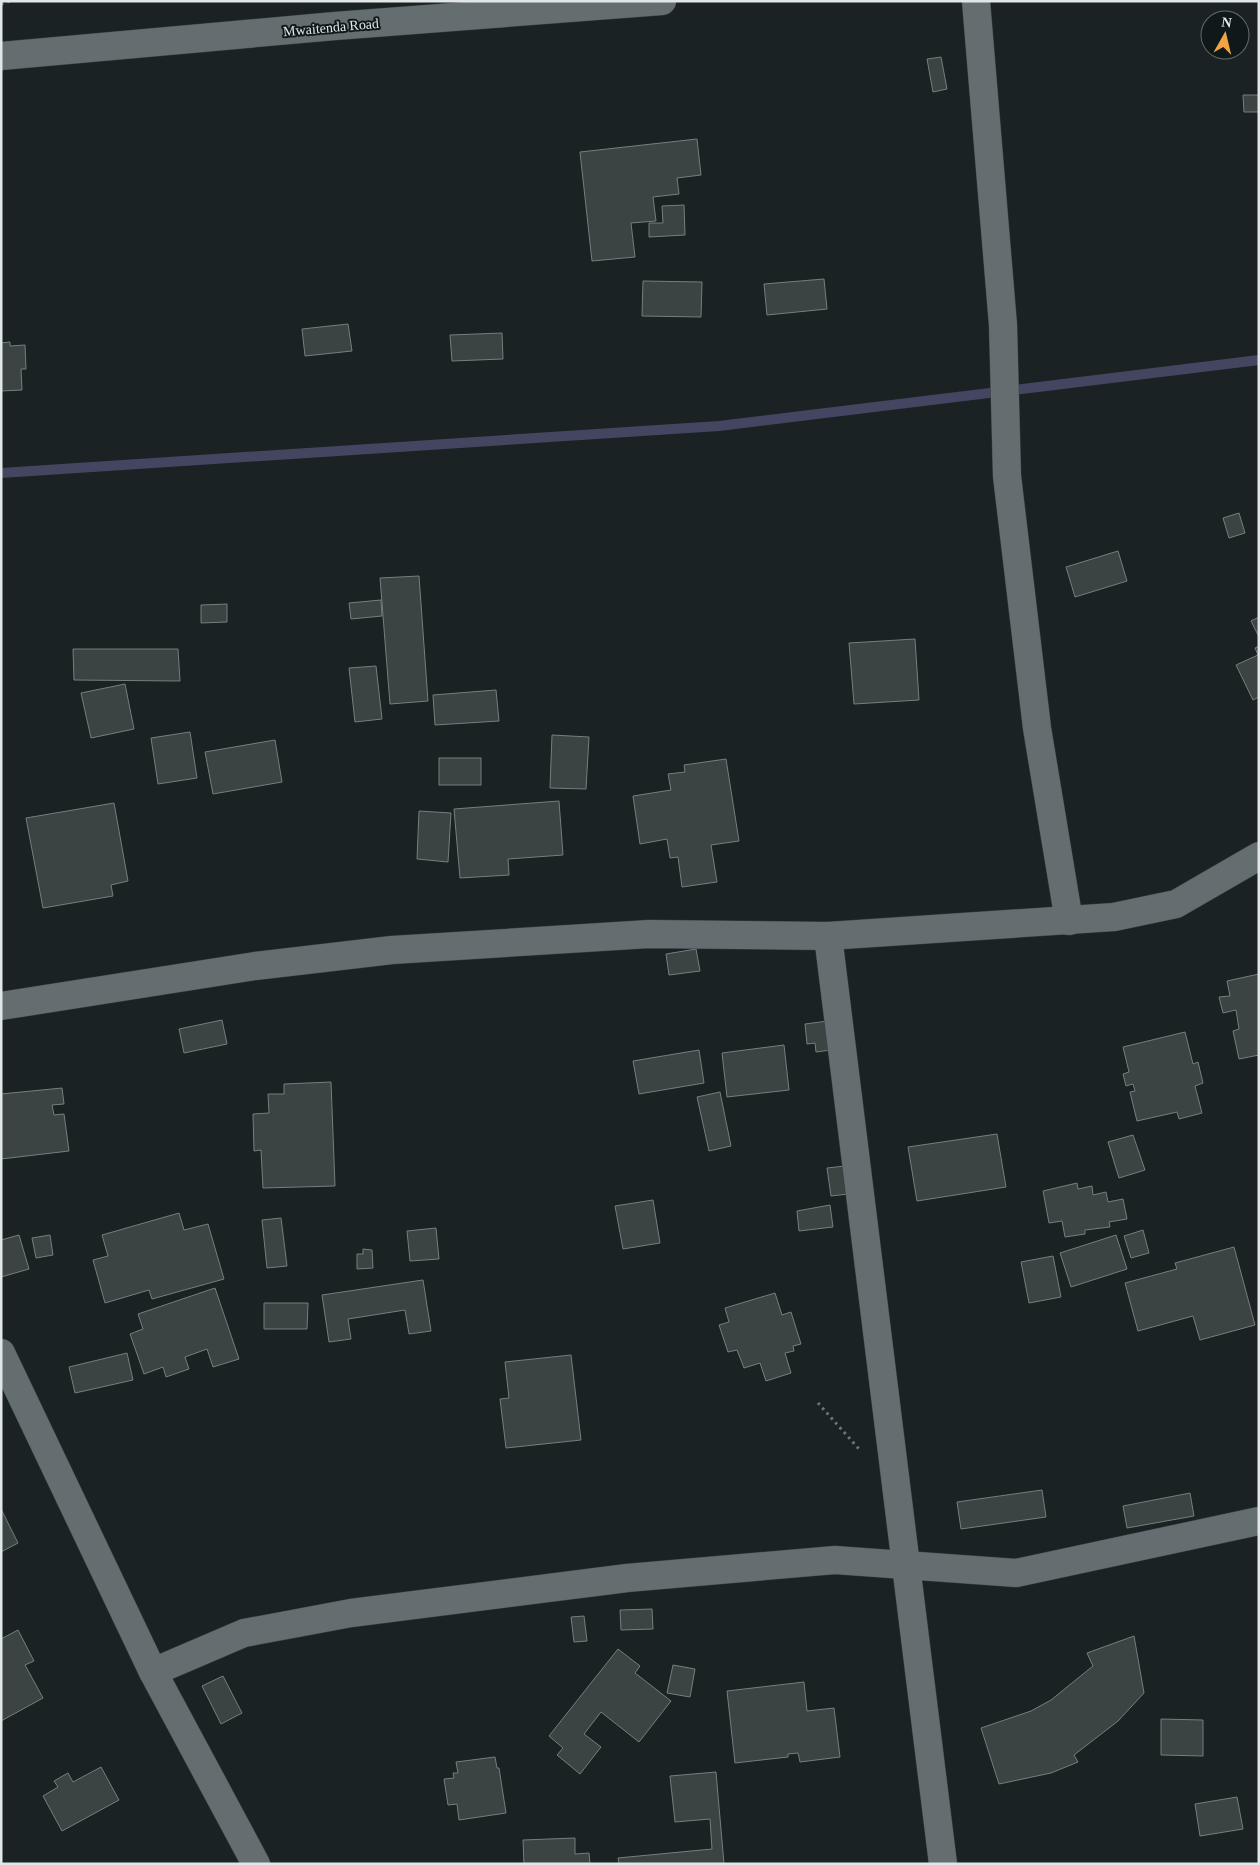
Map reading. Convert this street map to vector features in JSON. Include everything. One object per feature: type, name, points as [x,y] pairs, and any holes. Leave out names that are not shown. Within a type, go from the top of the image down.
[{"type":"street","name":"Mwaitenda Road","points":[[1,56],[335,26],[662,1]]},
{"type":"street","points":[[976,1],[1003,325],[1007,476],[1037,728],[1069,921]]},
{"type":"street","points":[[1,1006],[255,966],[392,950],[649,934],[828,936],[1114,917],[1176,904],[1259,856]]},
{"type":"street","points":[[828,936],[943,1864]]},
{"type":"street","points":[[1,1353],[153,1672],[256,1864]]},
{"type":"street","points":[[153,1672],[244,1632],[351,1612],[636,1577],[835,1560],[1016,1573],[1259,1521]]},
{"type":"path","points":[[1,4],[10,1]]},
{"type":"building","points":[[941,57],[947,89],[933,92],[927,59]]},
{"type":"building","points":[[1243,95],[1259,95],[1259,112],[1244,112]]},
{"type":"building","points":[[697,139],[701,175],[677,178],[679,194],[653,197],[656,221],[631,223],[635,257],[592,261],[580,152]]},
{"type":"building","points":[[684,205],[685,235],[649,237],[649,223],[663,223],[662,206]]},
{"type":"building","points":[[824,279],[827,309],[767,315],[764,284]]},
{"type":"building","points":[[643,281],[702,282],[701,317],[642,316]]},
{"type":"building","points":[[348,324],[352,351],[305,356],[302,329]]},
{"type":"building","points":[[502,333],[503,359],[452,361],[450,335]]},
{"type":"building","points":[[10,342],[10,346],[25,345],[26,369],[21,369],[22,390],[1,391],[1,343]]},
{"type":"building","points":[[1239,513],[1245,533],[1229,538],[1223,518]]},
{"type":"building","points":[[1118,551],[1127,581],[1075,597],[1066,567]]},
{"type":"building","points":[[419,576],[428,701],[390,704],[380,578]]},
{"type":"building","points":[[381,600],[382,616],[351,619],[349,603]]},
{"type":"building","points":[[227,604],[227,622],[201,623],[201,605]]},
{"type":"building","points":[[1259,617],[1259,637],[1251,621]]},
{"type":"building","points":[[915,639],[919,700],[854,704],[849,643]]},
{"type":"building","points":[[1259,646],[1259,697],[1253,700],[1236,665],[1258,655],[1255,648]]},
{"type":"building","points":[[73,649],[178,649],[180,681],[74,680]]},
{"type":"building","points":[[376,666],[382,719],[355,722],[349,668]]},
{"type":"building","points":[[125,684],[134,729],[91,738],[81,693]]},
{"type":"building","points":[[496,690],[499,721],[435,725],[433,695]]},
{"type":"building","points":[[190,732],[197,778],[158,784],[151,738]]},
{"type":"building","points":[[552,735],[589,737],[586,789],[550,788]]},
{"type":"building","points":[[275,740],[282,782],[213,794],[205,752]]},
{"type":"building","points":[[439,758],[481,758],[481,785],[439,785]]},
{"type":"building","points":[[726,759],[739,841],[711,845],[717,882],[682,887],[678,857],[670,858],[667,839],[640,844],[633,796],[671,790],[668,774],[685,772],[684,765]]},
{"type":"building","points":[[559,801],[563,855],[508,859],[509,875],[460,878],[454,809]]},
{"type":"building","points":[[114,803],[128,881],[111,885],[113,896],[43,908],[26,818]]},
{"type":"building","points":[[419,811],[451,813],[448,862],[417,859]]},
{"type":"building","points":[[696,949],[700,971],[669,975],[666,954]]},
{"type":"building","points":[[1259,974],[1259,1055],[1239,1059],[1233,1031],[1239,1029],[1236,1010],[1223,1013],[1219,997],[1230,996],[1227,981]]},
{"type":"building","points":[[222,1020],[227,1044],[184,1053],[179,1029]]},
{"type":"building","points":[[828,1021],[831,1050],[816,1052],[815,1043],[807,1044],[805,1024]]},
{"type":"building","points":[[1185,1032],[1193,1064],[1198,1062],[1203,1083],[1195,1086],[1202,1113],[1179,1119],[1177,1112],[1137,1121],[1130,1092],[1135,1091],[1133,1084],[1126,1086],[1123,1074],[1129,1072],[1123,1047]]},
{"type":"building","points":[[784,1045],[789,1090],[727,1097],[722,1053]]},
{"type":"building","points":[[699,1050],[704,1083],[639,1094],[633,1061]]},
{"type":"building","points":[[331,1082],[335,1186],[263,1188],[261,1150],[254,1151],[253,1114],[269,1113],[268,1094],[284,1094],[284,1084]]},
{"type":"building","points":[[62,1088],[64,1104],[52,1105],[54,1115],[64,1114],[69,1151],[1,1159],[1,1094]]},
{"type":"building","points":[[720,1092],[731,1146],[709,1151],[697,1097]]},
{"type":"building","points":[[997,1134],[1006,1187],[917,1201],[908,1147]]},
{"type":"building","points":[[1133,1135],[1145,1170],[1119,1178],[1108,1142]]},
{"type":"building","points":[[845,1166],[848,1194],[831,1196],[827,1168]]},
{"type":"building","points":[[1077,1183],[1078,1189],[1092,1186],[1093,1195],[1106,1192],[1108,1202],[1123,1199],[1127,1219],[1109,1222],[1110,1227],[1085,1230],[1085,1234],[1065,1237],[1062,1221],[1049,1223],[1043,1191]]},
{"type":"building","points":[[653,1200],[660,1243],[623,1249],[615,1206]]},
{"type":"building","points":[[830,1205],[833,1227],[799,1231],[797,1211]]},
{"type":"building","points":[[179,1213],[184,1230],[208,1224],[224,1279],[152,1299],[149,1290],[105,1303],[93,1260],[108,1256],[102,1235]]},
{"type":"building","points":[[281,1218],[287,1266],[267,1268],[262,1220]]},
{"type":"building","points":[[436,1228],[439,1259],[410,1261],[407,1231]]},
{"type":"building","points":[[1143,1230],[1149,1253],[1131,1258],[1124,1236]]},
{"type":"building","points":[[19,1235],[29,1269],[1,1277],[1,1240]]},
{"type":"building","points":[[50,1235],[53,1255],[36,1258],[32,1238]]},
{"type":"building","points":[[1116,1235],[1127,1269],[1071,1287],[1060,1253]]},
{"type":"building","points":[[1234,1247],[1255,1325],[1200,1340],[1193,1316],[1138,1331],[1125,1283],[1177,1269],[1175,1263]]},
{"type":"building","points":[[363,1249],[372,1250],[373,1268],[357,1269],[357,1254],[363,1254]]},
{"type":"building","points":[[1053,1256],[1061,1297],[1029,1303],[1021,1262]]},
{"type":"building","points":[[423,1280],[431,1331],[409,1334],[405,1310],[348,1319],[351,1339],[329,1342],[322,1295]]},
{"type":"building","points":[[215,1288],[239,1359],[213,1367],[207,1349],[185,1357],[189,1369],[166,1377],[163,1367],[144,1374],[130,1334],[143,1329],[138,1314]]},
{"type":"building","points":[[775,1293],[782,1315],[791,1312],[801,1344],[793,1346],[794,1351],[785,1353],[791,1373],[766,1381],[760,1363],[744,1368],[737,1350],[728,1352],[719,1325],[729,1322],[725,1308]]},
{"type":"building","points":[[264,1303],[308,1303],[307,1329],[264,1329]]},
{"type":"building","points":[[127,1353],[133,1380],[75,1393],[69,1367]]},
{"type":"building","points":[[571,1355],[581,1440],[506,1448],[500,1399],[509,1398],[505,1362]]},
{"type":"building","points":[[1042,1490],[1046,1517],[961,1529],[957,1502]]},
{"type":"building","points":[[1190,1493],[1194,1516],[1127,1528],[1123,1506]]},
{"type":"building","points":[[1,1509],[18,1543],[1,1552]]},
{"type":"building","points":[[652,1609],[653,1629],[621,1630],[620,1610]]},
{"type":"building","points":[[584,1616],[587,1641],[574,1642],[571,1617]]},
{"type":"building","points":[[18,1630],[34,1661],[25,1665],[43,1698],[1,1721],[1,1639]]},
{"type":"building","points":[[1134,1636],[1144,1693],[1118,1721],[1074,1755],[1078,1762],[1051,1773],[999,1784],[981,1728],[1031,1711],[1051,1700],[1093,1666],[1087,1653]]},
{"type":"building","points":[[618,1649],[640,1666],[635,1673],[671,1701],[639,1742],[601,1712],[584,1734],[601,1747],[580,1774],[557,1755],[563,1748],[549,1736]]},
{"type":"building","points":[[673,1665],[695,1669],[690,1697],[667,1693]]},
{"type":"building","points":[[223,1676],[242,1713],[221,1724],[202,1686]]},
{"type":"building","points":[[804,1682],[807,1711],[834,1708],[840,1757],[800,1762],[798,1753],[788,1754],[788,1757],[735,1763],[727,1691]]},
{"type":"building","points":[[1161,1719],[1203,1720],[1203,1756],[1161,1755]]},
{"type":"building","points":[[495,1757],[497,1768],[499,1768],[506,1813],[459,1820],[457,1804],[448,1805],[444,1779],[454,1778],[453,1773],[458,1773],[456,1762]]},
{"type":"building","points":[[101,1767],[119,1800],[62,1831],[43,1796],[58,1787],[54,1781],[68,1773],[73,1782]]},
{"type":"building","points":[[716,1772],[724,1864],[619,1864],[618,1858],[712,1849],[710,1819],[675,1822],[670,1776]]},
{"type":"building","points":[[1237,1797],[1243,1829],[1200,1836],[1195,1804]]},
{"type":"building","points":[[575,1838],[575,1854],[589,1853],[590,1864],[524,1864],[523,1840]]},
{"type":"waterway","points":[[1,473],[719,426],[1259,360]]}]
